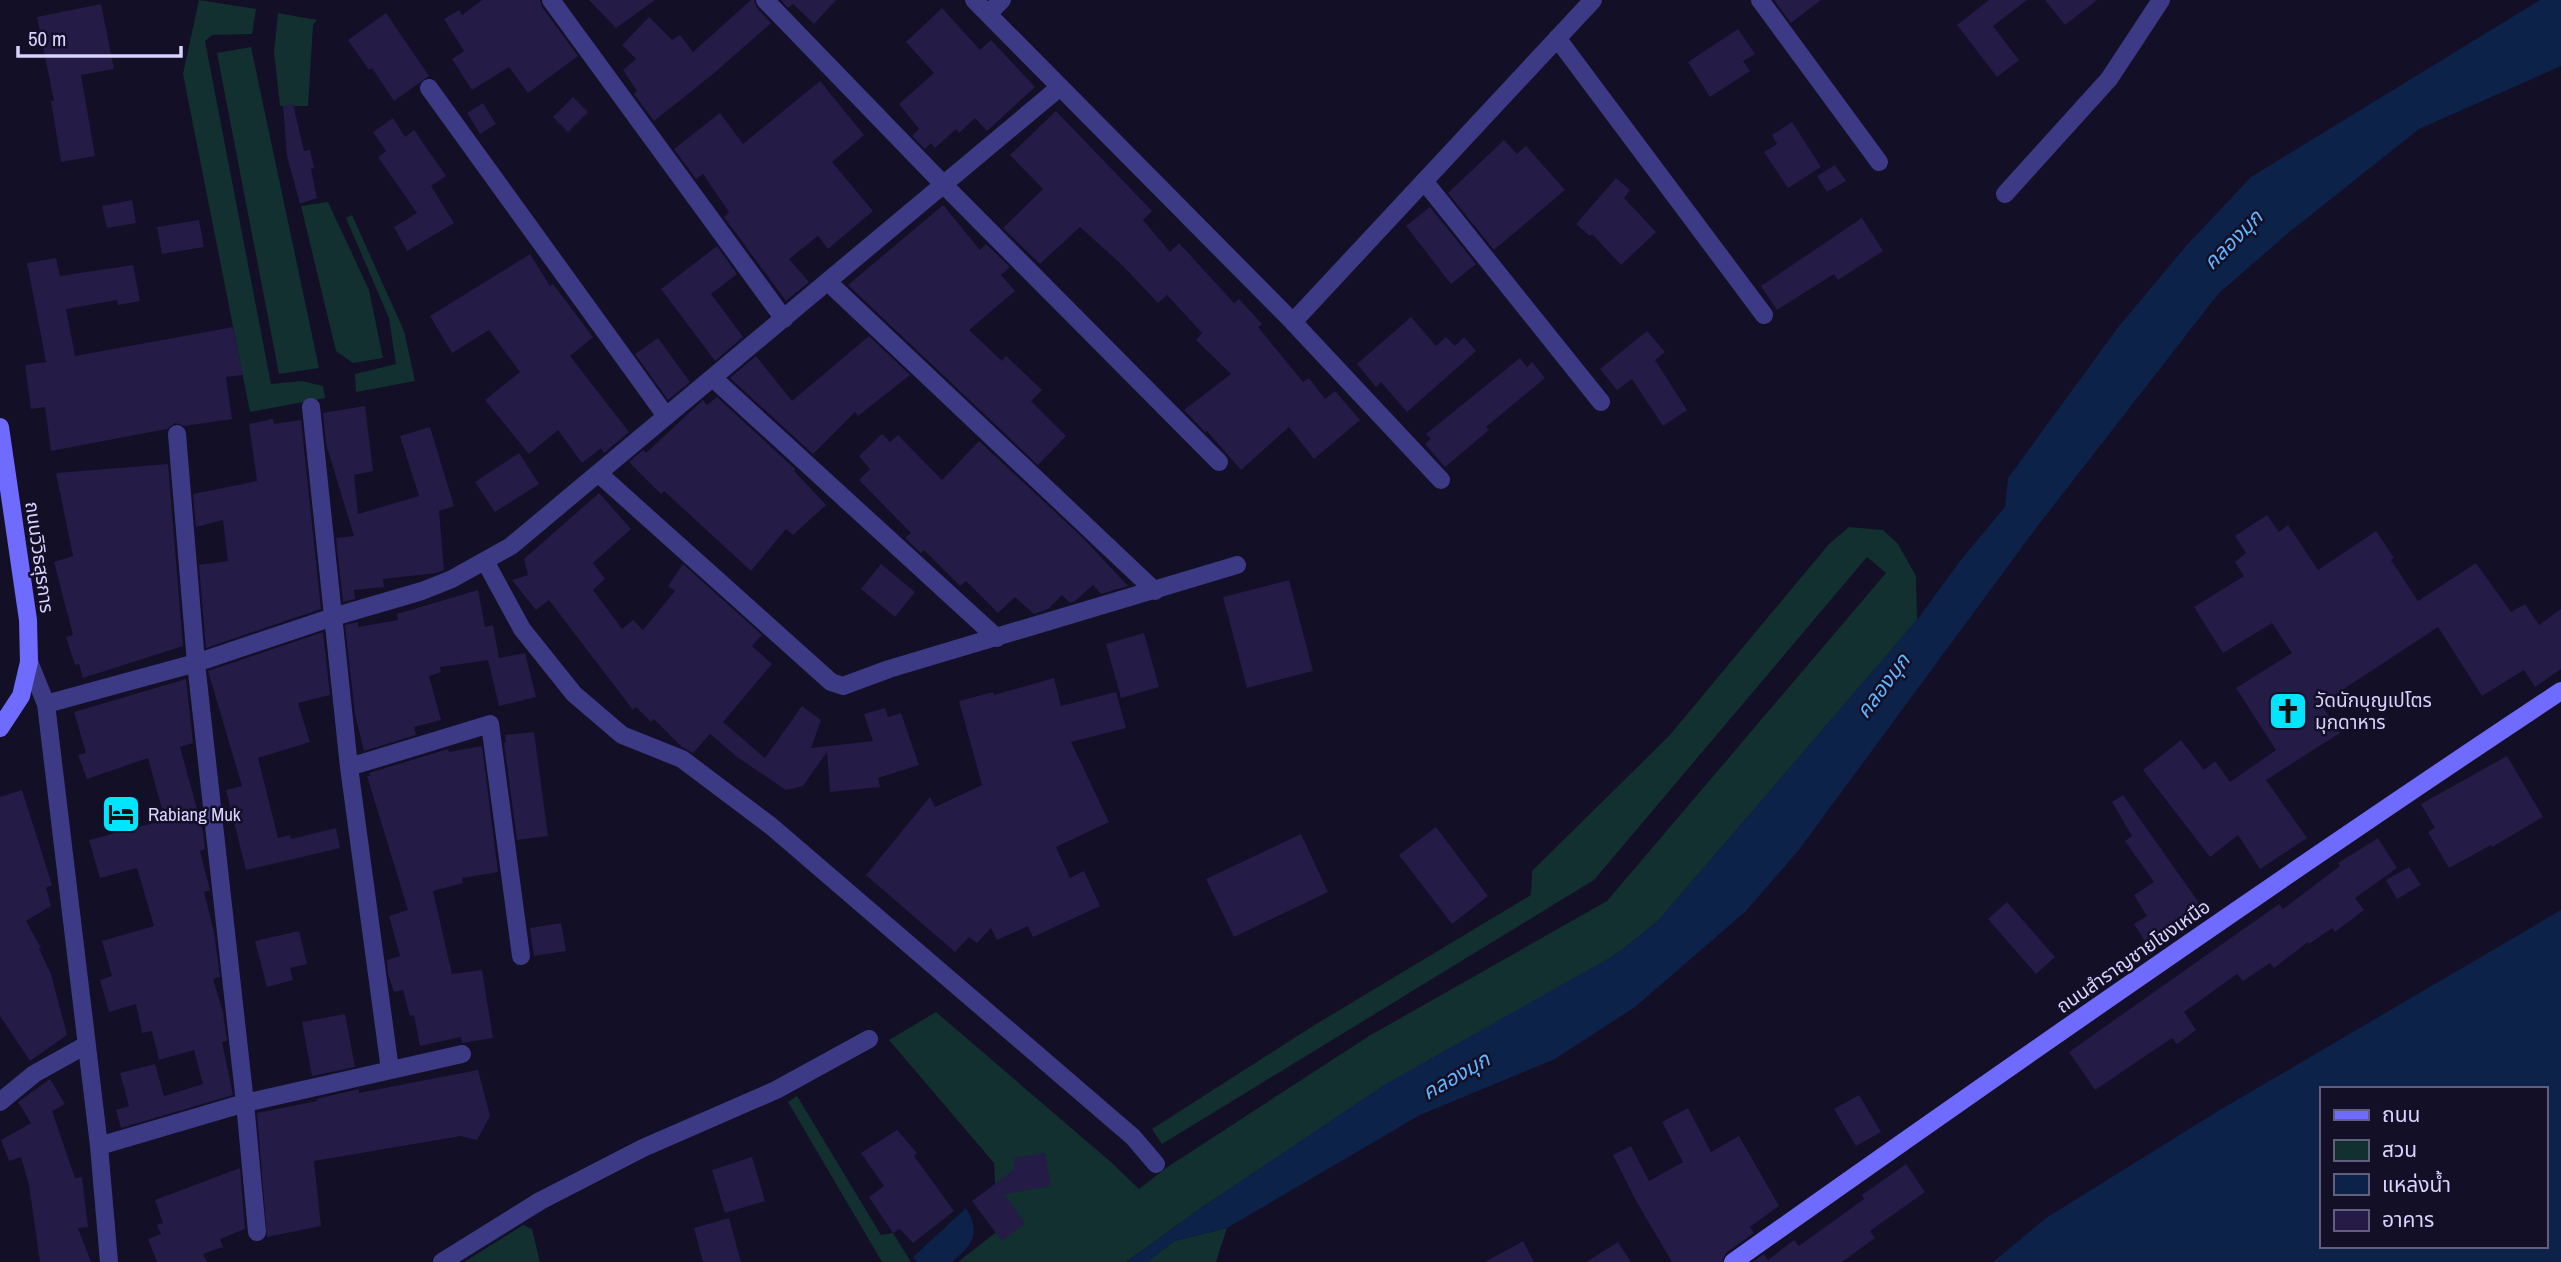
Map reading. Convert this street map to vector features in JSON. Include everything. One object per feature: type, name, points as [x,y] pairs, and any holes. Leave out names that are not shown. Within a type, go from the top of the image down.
[{"type":"street","points":[[551,0],[784,319]]},
{"type":"street","points":[[765,0],[944,185],[1219,461]]},
{"type":"street","points":[[974,0],[1293,322],[1441,480]]},
{"type":"street","points":[[988,14],[1002,0]]},
{"type":"street","points":[[1293,322],[1593,0]]},
{"type":"street","points":[[1760,0],[1879,162]]},
{"type":"street","points":[[2005,194],[2109,79],[2161,0]]},
{"type":"street","points":[[1557,38],[1764,314]]},
{"type":"street","points":[[46,704],[196,663],[333,617],[422,591],[485,561],[511,545],[1060,87]]},
{"type":"street","points":[[429,88],[666,416]]},
{"type":"street","points":[[1424,181],[1601,402]]},
{"type":"street","points":[[828,282],[1155,591]]},
{"type":"street","points":[[713,378],[997,638]]},
{"type":"street","points":[[311,407],[349,767],[390,1070]]},
{"type":"street","name":"ถนนวิวิธสุรการ","points":[[0,427],[28,620],[29,662],[21,696],[0,728]]},
{"type":"street","points":[[177,434],[196,663],[257,1232]]},
{"type":"street","points":[[598,473],[831,682],[843,686],[889,669],[1237,565]]},
{"type":"street","points":[[485,561],[522,629],[574,694],[622,735],[682,759],[771,826],[1133,1137],[1156,1164]]},
{"type":"street","points":[[29,662],[46,704],[99,1146],[109,1262]]},
{"type":"street","name":"ถนนสำราญชายโขงเหนือ","points":[[1733,1262],[1997,1075],[2333,843],[2561,691]]},
{"type":"street","points":[[349,767],[490,724],[521,956]]},
{"type":"street","points":[[442,1262],[540,1201],[643,1148],[776,1090],[869,1039]]},
{"type":"street","points":[[0,1102],[34,1074],[86,1045]]},
{"type":"street","points":[[99,1146],[245,1103],[463,1054]]},
{"type":"green space","points":[[199,0],[256,9],[252,34],[212,35],[205,41],[271,384],[302,381],[323,386],[325,398],[250,412],[183,74]]},
{"type":"green space","points":[[278,13],[317,20],[313,25],[308,106],[280,106],[274,52]]},
{"type":"green space","points":[[251,47],[319,368],[279,374],[217,53]]},
{"type":"green space","points":[[328,202],[369,290],[383,358],[353,363],[336,351],[301,206]]},
{"type":"green space","points":[[352,215],[404,331],[415,381],[356,392],[355,374],[396,364],[389,318],[346,218]]},
{"type":"green space","points":[[1849,527],[1883,530],[1898,544],[1916,576],[1917,620],[1657,922],[1618,953],[1211,1201],[1126,1262],[958,1262],[1018,1215],[995,1184],[994,1163],[889,1040],[936,1012],[1139,1189],[1166,1168],[1369,1036],[1607,901],[1886,573],[1867,557],[1594,880],[1162,1144],[1152,1129],[1313,1026],[1531,895],[1532,871],[1669,736],[1829,544]]},
{"type":"green space","points":[[797,1096],[881,1235],[893,1233],[911,1262],[882,1262],[788,1102]]},
{"type":"green space","points":[[523,1225],[532,1229],[540,1262],[464,1262]]},
{"type":"green space","points":[[1227,1228],[1216,1262],[1147,1262],[1174,1241]]},
{"type":"water","name":"คลองมุก","points":[[2540,0],[2561,0],[2561,66],[2419,129],[2287,234],[2218,294],[2036,528],[1798,851],[1745,912],[1635,1007],[1555,1059],[1420,1115],[1227,1228],[1174,1241],[1147,1262],[1126,1262],[1211,1201],[1384,1085],[1618,953],[1657,922],[1917,620],[1960,561],[2005,507],[2008,478],[2119,326],[2187,245],[2251,177]]},
{"type":"water","points":[[2561,910],[2561,1262],[1993,1262],[2046,1218],[2218,1111]]},
{"type":"water","points":[[966,1208],[974,1231],[970,1244],[952,1262],[917,1262],[913,1257]]},
{"type":"building","points":[[482,0],[540,0],[542,7],[578,56],[528,93],[509,67],[472,90],[452,59],[464,51],[444,19],[459,10],[462,15]]},
{"type":"building","points":[[589,0],[655,0],[616,28]]},
{"type":"building","points":[[754,0],[757,8],[771,23],[654,121],[634,94],[637,91],[623,70],[636,59],[622,45],[649,17],[672,40],[680,35],[693,52]]},
{"type":"building","points":[[781,0],[836,0],[814,24],[793,4],[788,8]]},
{"type":"building","points":[[1774,0],[1821,0],[1791,23]]},
{"type":"building","points":[[1989,0],[2027,0],[1993,26],[2019,60],[1997,77],[1957,25]]},
{"type":"building","points":[[2045,0],[2097,0],[2065,25]]},
{"type":"building","points":[[101,4],[114,69],[81,75],[95,156],[61,162],[51,101],[54,101],[37,17]]},
{"type":"building","points":[[942,8],[980,50],[991,40],[1035,87],[987,131],[975,118],[959,133],[956,129],[935,148],[931,143],[925,149],[912,136],[919,129],[899,104],[934,73],[906,42]]},
{"type":"building","points":[[386,13],[429,76],[394,101],[372,68],[369,70],[348,40]]},
{"type":"building","points":[[1738,29],[1755,54],[1743,61],[1750,71],[1710,97],[1688,62]]},
{"type":"building","points":[[820,81],[864,135],[832,162],[873,211],[828,249],[818,236],[789,259],[809,282],[786,301],[724,217],[729,212],[703,174],[696,179],[674,149],[720,113],[743,144]]},
{"type":"building","points":[[573,97],[588,112],[568,132],[553,117]]},
{"type":"building","points":[[483,103],[496,124],[480,134],[467,113]]},
{"type":"building","points":[[293,104],[304,151],[310,150],[317,198],[300,204],[287,156],[283,106]]},
{"type":"building","points":[[1056,111],[1152,211],[1143,220],[1170,252],[1179,243],[1234,303],[1239,299],[1262,324],[1258,327],[1303,382],[1309,378],[1325,399],[1335,391],[1360,420],[1314,459],[1289,427],[1241,470],[1207,431],[1184,410],[1231,374],[1196,340],[1202,333],[1167,295],[1158,303],[1121,264],[1080,227],[1040,264],[1003,228],[1043,189],[1010,155]]},
{"type":"building","points":[[393,118],[405,137],[414,130],[446,176],[431,186],[454,223],[407,251],[394,227],[417,213],[378,157],[386,151],[373,132]]},
{"type":"building","points":[[1792,122],[1821,167],[1788,188],[1764,152],[1777,144],[1772,135]]},
{"type":"building","points":[[1504,140],[1517,154],[1526,146],[1565,190],[1494,250],[1448,193]]},
{"type":"building","points":[[1835,165],[1846,181],[1827,192],[1817,176]]},
{"type":"building","points":[[1616,178],[1630,190],[1624,198],[1656,232],[1621,265],[1592,234],[1590,236],[1576,224]]},
{"type":"building","points":[[132,200],[136,223],[107,228],[102,206]]},
{"type":"building","points":[[943,205],[980,250],[986,244],[1010,267],[1001,275],[1015,291],[969,330],[1002,361],[1006,356],[1042,390],[1031,401],[1066,436],[1038,465],[848,285]]},
{"type":"building","points":[[1430,207],[1476,264],[1451,284],[1406,226]]},
{"type":"building","points":[[1862,218],[1883,251],[1838,280],[1834,274],[1777,310],[1761,286]]},
{"type":"building","points":[[199,220],[204,247],[162,254],[157,227]]},
{"type":"building","points":[[717,246],[737,274],[711,294],[743,337],[715,361],[661,289]]},
{"type":"building","points":[[530,254],[550,286],[553,284],[593,337],[570,356],[629,432],[604,453],[601,448],[582,463],[558,430],[529,454],[485,400],[520,372],[489,330],[452,353],[430,316]]},
{"type":"building","points":[[56,258],[60,276],[133,265],[140,301],[118,305],[117,300],[66,309],[75,356],[233,327],[243,375],[226,377],[232,419],[185,426],[175,423],[167,429],[51,451],[45,407],[31,409],[25,365],[46,362],[27,263]]},
{"type":"building","points":[[1411,317],[1436,346],[1446,337],[1455,346],[1464,337],[1476,351],[1407,412],[1381,382],[1376,387],[1357,364]]},
{"type":"building","points":[[1647,331],[1665,352],[1655,360],[1687,410],[1663,426],[1632,379],[1617,390],[1600,369]]},
{"type":"building","points":[[869,336],[910,375],[858,416],[855,412],[813,454],[730,378],[756,356],[792,401]]},
{"type":"building","points":[[658,338],[690,382],[668,400],[635,354]]},
{"type":"building","points":[[1520,358],[1527,367],[1532,362],[1545,378],[1486,427],[1489,430],[1445,467],[1425,444],[1431,439],[1426,434]]},
{"type":"building","points":[[717,397],[796,470],[794,471],[826,505],[793,535],[786,529],[751,571],[664,491],[661,494],[629,462],[643,450],[646,453],[703,400],[707,405]]},
{"type":"building","points":[[365,406],[373,471],[354,475],[358,514],[419,496],[400,436],[430,427],[454,506],[439,511],[444,570],[383,579],[384,587],[354,590],[355,599],[343,602],[336,538],[354,536],[326,444],[323,413]]},
{"type":"building","points":[[273,419],[274,424],[301,420],[321,609],[206,648],[199,565],[228,561],[223,520],[196,527],[193,494],[257,481],[249,424]]},
{"type":"building","points":[[882,434],[890,442],[898,435],[942,480],[979,441],[1083,538],[1128,586],[1101,594],[1093,585],[1075,601],[1070,603],[1062,595],[1048,609],[1034,614],[1015,597],[998,613],[966,581],[960,586],[924,550],[921,553],[905,538],[911,533],[859,480],[870,469],[859,456]]},
{"type":"building","points":[[519,453],[539,484],[495,512],[475,482]]},
{"type":"building","points":[[168,464],[183,646],[83,678],[79,664],[75,665],[66,637],[73,635],[54,562],[73,556],[56,473]]},
{"type":"building","points":[[599,493],[631,529],[593,563],[605,579],[593,590],[622,629],[633,620],[643,630],[675,591],[668,586],[683,564],[762,635],[752,646],[772,664],[723,722],[765,758],[802,706],[821,720],[811,748],[873,741],[864,714],[885,708],[888,717],[901,713],[919,765],[878,778],[880,787],[830,792],[827,752],[803,786],[786,790],[737,757],[710,734],[693,753],[682,747],[654,719],[651,722],[636,707],[633,710],[549,600],[536,610],[512,580],[528,575],[524,559]]},
{"type":"building","points":[[2267,515],[2279,532],[2288,525],[2318,570],[2376,531],[2418,601],[2476,563],[2511,612],[2525,604],[2539,625],[2561,609],[2561,669],[2535,687],[2524,670],[2482,696],[2438,627],[2321,704],[2340,733],[2266,780],[2307,838],[2260,869],[2238,835],[2210,857],[2143,770],[2181,740],[2204,770],[2215,761],[2230,782],[2276,750],[2236,688],[2292,653],[2272,623],[2223,653],[2194,607],[2244,576],[2235,562],[2246,553],[2235,536]]},
{"type":"building","points":[[881,564],[915,592],[895,617],[861,589]]},
{"type":"building","points":[[1289,580],[1313,671],[1247,688],[1223,597]]},
{"type":"building","points":[[478,590],[485,627],[493,625],[499,658],[525,653],[536,697],[499,706],[488,660],[440,667],[441,672],[429,676],[441,720],[414,727],[416,735],[364,751],[355,714],[345,625],[358,622],[358,627],[398,620],[397,614]]},
{"type":"building","points":[[323,632],[330,695],[298,703],[310,742],[258,758],[278,838],[290,835],[291,839],[336,828],[340,848],[246,870],[226,790],[242,786],[208,671]]},
{"type":"building","points":[[1144,633],[1159,687],[1121,698],[1106,644]]},
{"type":"building","points":[[1054,678],[1061,706],[1116,692],[1126,728],[1071,742],[1109,822],[1056,847],[1070,878],[1084,871],[1100,906],[1033,937],[1028,926],[997,940],[991,928],[977,943],[969,937],[955,952],[866,875],[930,797],[935,807],[982,785],[959,701],[993,692],[994,695]]},
{"type":"building","points":[[186,679],[193,743],[180,747],[203,831],[205,849],[200,851],[210,890],[204,892],[214,932],[220,977],[213,979],[223,1012],[227,1041],[222,1042],[233,1095],[121,1128],[116,1110],[129,1106],[120,1073],[155,1064],[164,1096],[203,1084],[194,1050],[159,1060],[152,1031],[142,1033],[136,1004],[109,1012],[100,980],[112,976],[102,941],[154,926],[137,868],[100,878],[89,840],[165,820],[148,758],[87,779],[78,755],[86,753],[74,712]]},
{"type":"building","points":[[534,732],[548,836],[517,840],[505,735]]},
{"type":"building","points":[[482,746],[498,872],[462,878],[463,883],[433,891],[452,974],[482,970],[493,1038],[462,1043],[461,1037],[420,1046],[414,1015],[410,1016],[403,990],[394,992],[388,974],[387,960],[400,956],[389,916],[408,910],[367,776],[370,776],[369,773],[448,749],[449,752]]},
{"type":"building","points":[[2507,756],[2543,817],[2449,868],[2428,832],[2435,828],[2421,804]]},
{"type":"building","points":[[22,790],[52,885],[46,888],[51,906],[26,921],[51,974],[67,1035],[30,1061],[0,1016],[0,797]]},
{"type":"building","points":[[2123,795],[2204,910],[2148,946],[2134,924],[2147,916],[2134,895],[2154,882],[2125,841],[2132,836],[2112,802]]},
{"type":"building","points":[[1436,827],[1488,896],[1452,924],[1399,855]]},
{"type":"building","points":[[1301,834],[1328,892],[1234,937],[1206,879]]},
{"type":"building","points":[[2378,838],[2397,868],[2355,898],[2364,910],[2335,932],[2332,928],[2309,944],[2308,942],[2274,968],[2270,963],[2243,981],[2237,974],[2184,1012],[2196,1030],[2177,1044],[2172,1038],[2095,1090],[2069,1052],[2279,904],[2283,909],[2340,866],[2338,863]]},
{"type":"building","points":[[2409,867],[2421,885],[2397,899],[2386,880]]},
{"type":"building","points":[[2007,902],[2055,957],[2036,974],[1988,919]]},
{"type":"building","points":[[561,923],[566,951],[534,956],[530,928]]},
{"type":"building","points":[[299,931],[307,964],[290,968],[293,980],[267,987],[255,941]]},
{"type":"building","points":[[345,1014],[355,1067],[312,1076],[302,1022]]},
{"type":"building","points":[[478,1070],[490,1116],[477,1140],[461,1136],[314,1161],[321,1226],[267,1237],[257,1113],[359,1089],[359,1093]]},
{"type":"building","points":[[50,1079],[65,1104],[52,1111],[75,1178],[82,1177],[88,1227],[78,1228],[91,1262],[40,1262],[29,1185],[21,1157],[9,1161],[1,1140],[31,1123],[18,1102]]},
{"type":"building","points":[[1859,1095],[1881,1132],[1856,1146],[1834,1109]]},
{"type":"building","points":[[1688,1108],[1711,1152],[1739,1136],[1779,1206],[1750,1227],[1754,1233],[1726,1253],[1722,1262],[1672,1262],[1613,1155],[1631,1146],[1649,1181],[1683,1162],[1662,1122]]},
{"type":"building","points":[[897,1130],[917,1153],[914,1156],[954,1211],[913,1243],[900,1229],[893,1233],[869,1197],[884,1186],[861,1153]]},
{"type":"building","points":[[1045,1153],[1051,1186],[1004,1194],[1025,1223],[1002,1241],[972,1201],[1015,1169],[1013,1158]]},
{"type":"building","points":[[752,1157],[765,1201],[725,1213],[712,1170]]},
{"type":"building","points":[[1906,1164],[1925,1192],[1870,1231],[1875,1238],[1842,1262],[1753,1262],[1764,1254],[1768,1260],[1794,1240],[1799,1246],[1864,1199],[1862,1195]]},
{"type":"building","points":[[240,1168],[245,1229],[220,1239],[223,1247],[203,1254],[207,1262],[157,1262],[148,1239],[161,1234],[157,1225],[163,1223],[155,1200]]},
{"type":"building","points":[[729,1218],[741,1262],[703,1262],[694,1228]]},
{"type":"building","points":[[1523,1241],[1534,1262],[1485,1262]]},
{"type":"building","points":[[1618,1242],[1631,1262],[1586,1262]]},
{"type":"place","name":"วัดนักบุญเปโตร มุกดาหาร","points":[[2288,711]]},
{"type":"place","name":"Rabiang Muk","points":[[121,814]]}]
